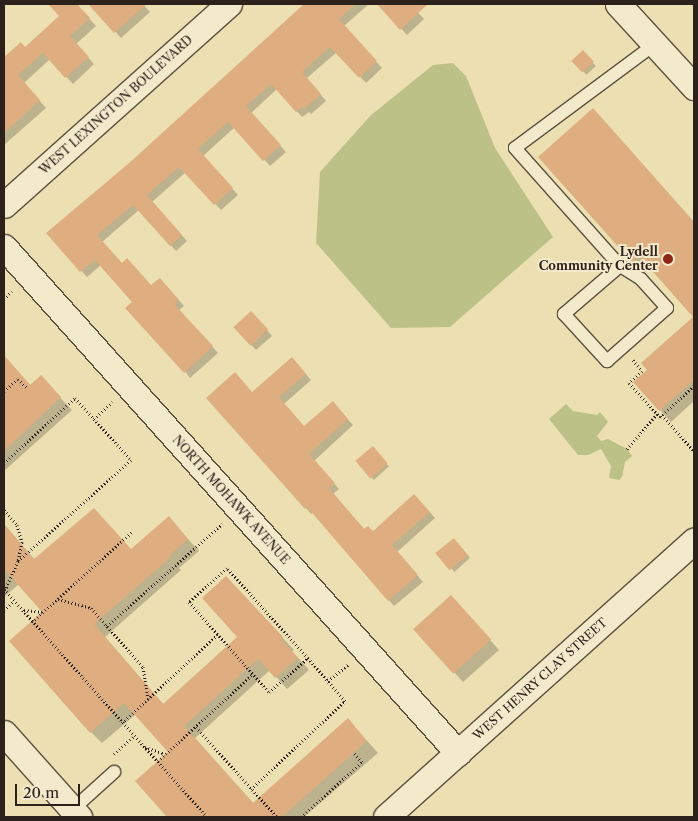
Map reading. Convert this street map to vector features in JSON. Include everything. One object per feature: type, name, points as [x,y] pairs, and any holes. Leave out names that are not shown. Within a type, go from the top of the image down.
[{"type":"street","points":[[618,4],[694,87]]},
{"type":"street","name":"WEST LEXINGTON BOULEVARD","points":[[4,205],[221,6]]},
{"type":"street","name":"NORTH MOHAWK AVENUE","points":[[4,247],[458,753]]},
{"type":"street","name":"WEST HENRY CLAY STREET","points":[[386,817],[694,541]]},
{"type":"street","points":[[4,733],[75,814]]},
{"type":"lane","points":[[620,266],[564,314],[607,361],[667,308],[641,279],[620,266],[515,148],[655,44]]},
{"type":"lane","points":[[75,814],[114,772]]},
{"type":"path","points":[[622,348],[642,371],[629,383],[660,417],[662,415],[694,451]]},
{"type":"path","points":[[4,391],[18,379],[27,388]]},
{"type":"path","points":[[662,415],[694,386]]},
{"type":"path","points":[[4,463],[75,398],[131,460],[18,561]]},
{"type":"path","points":[[627,449],[657,414]]},
{"type":"path","points":[[107,626],[239,509]]},
{"type":"path","points":[[4,510],[17,525],[22,542],[18,561],[4,590],[207,817]]},
{"type":"path","points":[[32,622],[132,532]]},
{"type":"path","points":[[251,789],[346,701],[308,658],[227,568],[189,602],[269,692],[308,658]]},
{"type":"path","points":[[58,599],[91,608],[143,667],[148,699]]},
{"type":"path","points":[[4,610],[14,601]]},
{"type":"path","points":[[22,610],[43,612]]},
{"type":"path","points":[[122,723],[218,634]]},
{"type":"path","points":[[158,761],[253,674]]},
{"type":"path","points":[[196,727],[277,817]]},
{"type":"path","points":[[113,756],[134,736]]},
{"type":"path","points":[[144,747],[165,754]]},
{"type":"path","points":[[301,817],[362,762],[354,753]]},
{"type":"green space","points":[[453,63],[466,76],[495,148],[553,237],[450,327],[391,328],[316,243],[320,172],[370,116],[433,65]]},
{"type":"green space","points":[[566,404],[573,411],[597,415],[600,412],[608,422],[597,436],[601,441],[608,439],[627,449],[632,456],[625,462],[622,477],[619,480],[609,478],[611,466],[601,449],[588,455],[578,455],[549,419]]},
{"type":"building","points":[[48,4],[77,4],[90,18],[70,36],[89,57],[65,78],[43,53],[18,75],[40,100],[4,133],[4,57],[21,42],[25,47],[59,16]]},
{"type":"building","points":[[88,4],[147,4],[114,33]]},
{"type":"building","points":[[304,4],[356,4],[339,19],[377,61],[359,78],[330,47],[302,72],[321,94],[304,109],[302,107],[296,112],[271,84],[246,106],[281,145],[263,161],[228,122],[198,149],[233,188],[214,205],[179,167],[147,195],[182,235],[170,246],[133,205],[97,235],[122,263],[127,258],[151,285],[160,278],[179,300],[174,304],[213,346],[184,373],[125,308],[132,302],[95,260],[80,272],[46,233],[128,164]]},
{"type":"building","points":[[377,4],[428,4],[400,30]]},
{"type":"building","points":[[583,50],[594,62],[582,73],[571,61]]},
{"type":"building","name":"Lydell Community Center","points":[[593,108],[694,222],[694,380],[659,411],[633,382],[647,370],[641,363],[693,317],[639,256],[632,262],[538,157]]},
{"type":"building","points":[[251,311],[268,329],[250,346],[233,327]]},
{"type":"building","points":[[4,355],[30,385],[41,375],[61,397],[4,451]]},
{"type":"building","points":[[292,357],[306,374],[279,397],[304,426],[333,401],[348,419],[309,454],[335,483],[329,488],[364,529],[368,526],[373,531],[414,494],[430,512],[392,545],[418,575],[388,601],[307,507],[305,509],[206,398],[235,372],[252,392]]},
{"type":"building","points":[[373,446],[388,464],[370,478],[355,461]]},
{"type":"building","points":[[94,508],[131,549],[169,516],[188,539],[169,556],[170,558],[94,624],[163,704],[237,637],[202,598],[226,576],[283,637],[281,639],[298,658],[275,678],[258,659],[184,726],[253,803],[348,718],[367,741],[282,817],[167,817],[135,781],[168,752],[124,703],[90,733],[9,641],[42,612],[4,569],[4,525],[34,559]]},
{"type":"building","points":[[454,538],[468,555],[449,570],[435,553]]},
{"type":"building","points":[[451,595],[491,640],[453,674],[413,629]]},
{"type":"place","name":"Lydell Community Center","points":[[668,259]]}]
